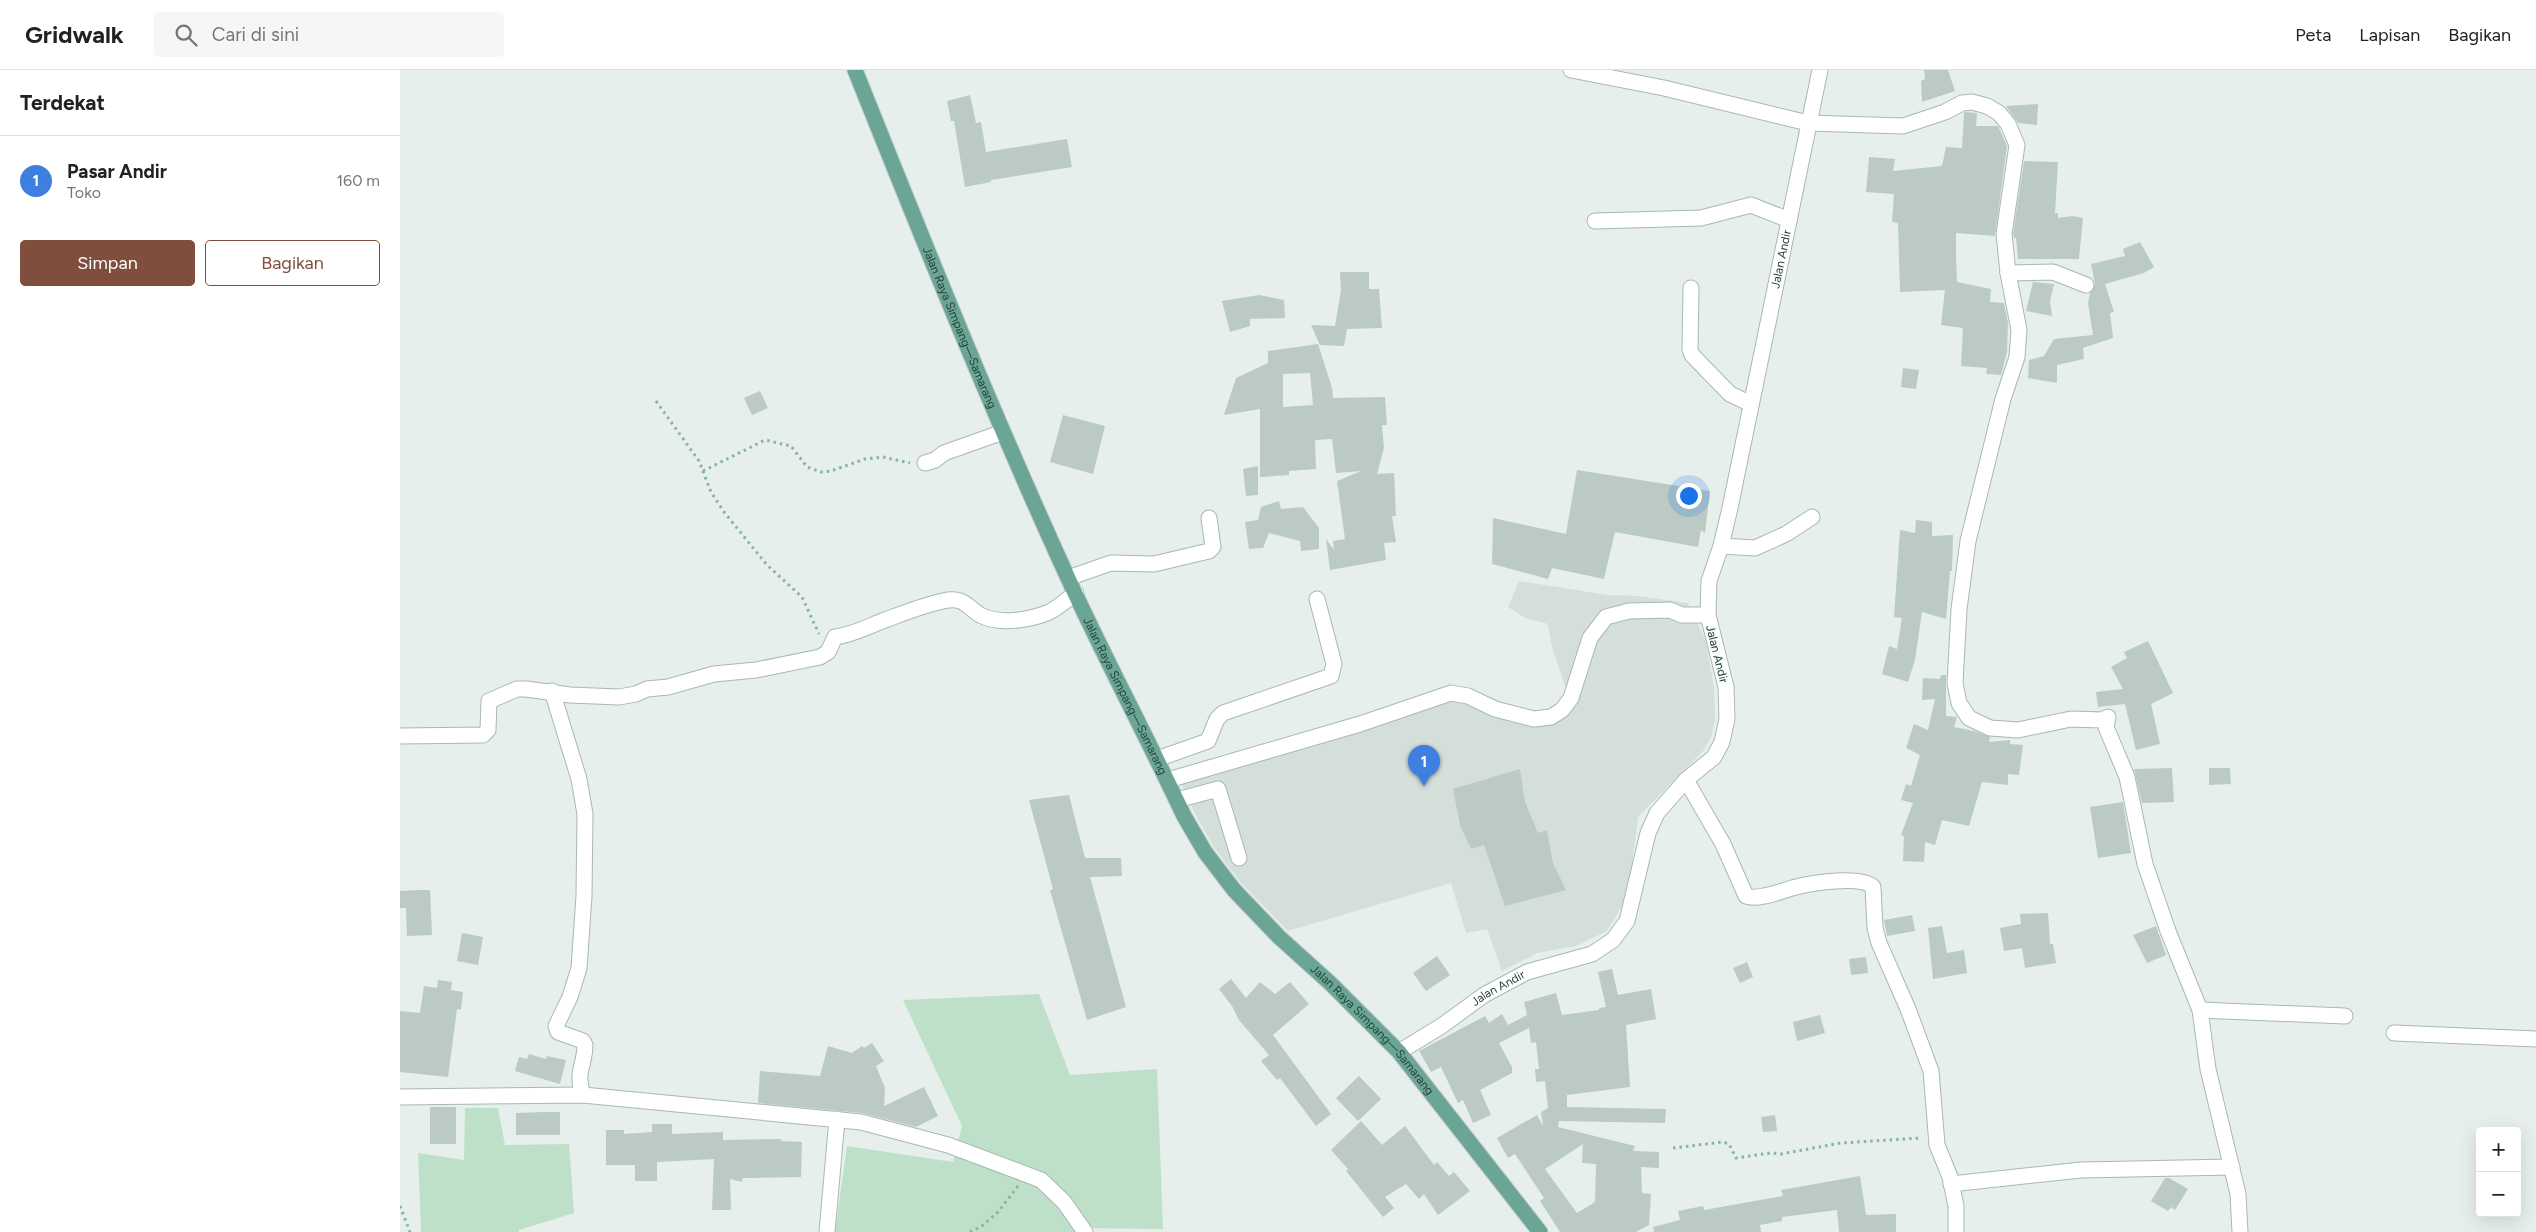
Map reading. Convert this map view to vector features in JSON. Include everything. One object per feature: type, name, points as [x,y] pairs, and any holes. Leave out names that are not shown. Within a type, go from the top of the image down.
[{"type":"main road","name":"Jalan Raya Simpang—Samarang","points":[[857,70],[918,230],[1003,432],[1068,578],[1177,800],[1205,852],[1234,890],[1279,937],[1330,983],[1399,1052],[1540,1232]]},
{"type":"street","points":[[1571,70],[1664,88],[1808,123],[1903,126],[1972,102],[1987,106],[1999,113],[2008,124],[2016,145],[2004,234],[2008,273],[2019,330],[2016,357],[2003,400],[1968,541],[1959,609],[1955,683],[1959,704],[1969,718],[1990,728],[2018,730],[2071,719],[2102,720],[2108,717],[2106,727],[2127,777],[2146,864],[2168,931],[2200,1010],[2208,1069],[2238,1194],[2240,1232]]},
{"type":"street","name":"Jalan Andir","points":[[1399,1052],[1444,1025],[1484,995],[1527,972],[1592,954],[1613,940],[1627,921],[1648,833],[1657,813],[1686,780],[1714,757],[1722,742],[1727,719],[1726,687],[1708,615],[1709,581],[1721,546],[1820,70]]},
{"type":"street","points":[[1595,221],[1701,218],[1752,205],[1789,220]]},
{"type":"street","points":[[2008,273],[2053,272],[2086,285]]},
{"type":"street","points":[[1691,288],[1690,349],[1692,355],[1730,394],[1751,404]]},
{"type":"street","points":[[925,463],[935,460],[944,453],[1003,432]]},
{"type":"street","points":[[1068,578],[1111,562],[1154,564],[1210,551],[1213,548],[1209,518]]},
{"type":"street","points":[[1721,546],[1756,548],[1786,534],[1812,518]]},
{"type":"street","points":[[400,736],[482,735],[488,730],[489,701],[517,689],[552,691],[570,695],[619,697],[636,694],[647,689],[668,687],[714,674],[790,664],[820,657],[828,652],[835,637],[846,636],[886,619],[943,601],[953,599],[970,604],[979,614],[993,620],[1022,620],[1049,612],[1076,593]]},
{"type":"street","points":[[1157,759],[1208,741],[1217,719],[1223,713],[1331,676],[1334,664],[1317,600]]},
{"type":"street","points":[[1168,780],[1360,724],[1451,693],[1468,696],[1495,709],[1534,719],[1550,717],[1562,710],[1571,698],[1590,638],[1606,616],[1629,611],[1670,610],[1682,615],[1708,615]]},
{"type":"street","points":[[552,691],[579,779],[586,814],[584,896],[578,968],[570,997],[556,1026],[558,1032],[583,1041],[585,1044],[579,1068],[579,1081],[583,1095]]},
{"type":"street","points":[[1686,780],[1723,844],[1746,896],[1759,896],[1799,886],[1853,880],[1867,882],[1873,887],[1875,928],[1879,943],[1908,1009],[1930,1071],[1937,1145],[1951,1184],[1956,1206],[1956,1232]]},
{"type":"street","points":[[1177,800],[1218,789],[1239,858]]},
{"type":"street","points":[[2200,1010],[2345,1016]]},
{"type":"street","points":[[2394,1033],[2536,1039]]},
{"type":"street","points":[[400,1097],[583,1095],[862,1122],[948,1145],[1041,1180],[1050,1188],[1085,1232]]},
{"type":"street","points":[[828,1232],[837,1119]]},
{"type":"street","points":[[1951,1184],[2082,1170],[2232,1167]]},
{"type":"path","points":[[656,401],[683,436],[703,471],[711,492],[724,512],[739,527],[767,565],[802,597],[828,652]]},
{"type":"path","points":[[703,471],[765,440],[791,446],[807,467],[821,472],[831,471],[865,459],[883,457],[910,463],[925,463]]},
{"type":"path","points":[[1673,1148],[1726,1142],[1738,1160],[1757,1155],[1781,1154],[1841,1143],[1937,1137]]},
{"type":"path","points":[[970,1232],[982,1226],[998,1212],[1027,1174]]},
{"type":"path","points":[[400,1206],[410,1232]]},
{"type":"shaded area","points":[[1519,581],[1608,595],[1637,596],[1688,603],[1706,642],[1714,688],[1715,719],[1711,737],[1704,750],[1638,817],[1632,865],[1623,904],[1607,931],[1576,946],[1537,953],[1502,971],[1487,929],[1466,933],[1451,883],[1288,931],[1241,883],[1213,846],[1193,810],[1177,773],[1462,687],[1532,713],[1547,710],[1559,704],[1566,688],[1552,647],[1548,624],[1525,618],[1508,607]]},
{"type":"green space","points":[[1039,994],[1070,1075],[1157,1069],[1163,1229],[1082,1228],[1082,1232],[835,1232],[847,1146],[953,1162],[962,1126],[903,1000]]},
{"type":"green space","points":[[465,1108],[498,1108],[505,1145],[569,1144],[574,1213],[519,1230],[519,1232],[421,1232],[418,1153],[464,1160]]},
{"type":"building","points":[[1924,70],[1948,70],[1955,91],[1922,102],[1921,81],[1925,79]]},
{"type":"building","points":[[970,95],[976,123],[981,122],[986,152],[1067,139],[1072,167],[991,180],[991,182],[965,187],[954,121],[951,121],[947,101]]},
{"type":"building","points":[[2038,104],[2037,125],[2018,123],[2006,106]]},
{"type":"building","points":[[1964,112],[1977,113],[1976,126],[1998,126],[2007,146],[1995,236],[1956,233],[1957,282],[1991,289],[1990,302],[2004,303],[2008,323],[2007,352],[2001,375],[1986,374],[1987,368],[1961,366],[1963,328],[1941,325],[1945,290],[1900,292],[1898,223],[1892,222],[1894,194],[1866,192],[1869,157],[1895,159],[1893,171],[1942,166],[1946,147],[1962,148]]},
{"type":"building","points":[[2024,161],[2058,162],[2055,213],[2058,213],[2058,218],[2072,216],[2083,218],[2079,259],[2018,259],[2016,238],[2014,238],[2013,234]]},
{"type":"building","points":[[2140,242],[2154,267],[2144,273],[2105,284],[2114,312],[2110,313],[2113,338],[2083,348],[2084,359],[2057,365],[2057,383],[2028,378],[2029,360],[2044,356],[2054,339],[2093,335],[2088,303],[2090,293],[2095,284],[2091,264],[2125,256],[2123,249]]},
{"type":"building","points":[[1340,272],[1369,272],[1369,289],[1379,289],[1382,328],[1347,329],[1344,346],[1320,345],[1311,325],[1335,326],[1341,290]]},
{"type":"building","points":[[2033,282],[2054,284],[2050,301],[2052,316],[2026,311]]},
{"type":"building","points":[[1259,295],[1284,300],[1285,318],[1250,319],[1250,326],[1230,332],[1222,301]]},
{"type":"building","points":[[1318,344],[1332,388],[1333,398],[1385,397],[1387,425],[1382,425],[1384,448],[1377,474],[1394,473],[1396,516],[1392,516],[1396,542],[1384,543],[1386,560],[1330,570],[1326,539],[1334,550],[1333,541],[1345,539],[1337,481],[1361,471],[1336,473],[1332,439],[1315,440],[1316,469],[1289,471],[1289,475],[1260,477],[1260,409],[1224,415],[1236,378],[1268,363],[1268,351]],"holes":[[[1310,373],[1313,405],[1283,407],[1283,374]]]},
{"type":"building","points":[[1903,368],[1919,370],[1916,389],[1901,387]]},
{"type":"building","points":[[760,391],[768,408],[752,415],[744,398]]},
{"type":"building","points":[[1063,415],[1105,426],[1093,474],[1050,462]]},
{"type":"building","points":[[1258,466],[1258,495],[1246,496],[1243,469]]},
{"type":"building","points":[[1577,470],[1710,491],[1705,533],[1701,530],[1698,547],[1615,532],[1604,579],[1552,568],[1548,579],[1492,564],[1493,518],[1566,534]]},
{"type":"building","points":[[1279,501],[1281,509],[1303,507],[1319,528],[1319,549],[1301,551],[1300,541],[1269,533],[1263,548],[1249,549],[1245,522],[1258,520],[1261,507]]},
{"type":"building","points":[[1916,520],[1932,522],[1932,536],[1953,535],[1952,571],[1950,571],[1946,619],[1922,612],[1915,660],[1908,682],[1882,674],[1889,646],[1897,649],[1902,618],[1894,617],[1900,530],[1915,533]]},
{"type":"building","points":[[2148,641],[2173,693],[2151,704],[2160,744],[2136,750],[2125,704],[2098,707],[2096,692],[2123,689],[2111,667],[2127,658],[2124,652]]},
{"type":"building","points":[[1941,675],[1946,675],[1946,716],[1957,717],[1954,727],[1990,737],[1989,742],[2010,740],[2010,744],[2023,745],[2019,775],[2008,774],[2008,785],[1982,782],[1969,826],[1942,820],[1935,845],[1925,842],[1924,862],[1903,861],[1904,836],[1901,835],[1913,803],[1901,800],[1906,784],[1911,786],[1920,755],[1906,748],[1914,724],[1928,730],[1935,699],[1922,700],[1923,678],[1940,679]]},
{"type":"building","points":[[2172,768],[2174,802],[2142,803],[2134,769]]},
{"type":"building","points":[[2209,768],[2230,768],[2231,784],[2209,785]]},
{"type":"building","points":[[1520,769],[1525,802],[1538,833],[1547,830],[1553,863],[1566,890],[1505,906],[1484,845],[1471,849],[1460,825],[1453,789]]},
{"type":"building","points":[[1069,795],[1085,858],[1121,858],[1122,876],[1090,877],[1126,1007],[1087,1020],[1050,890],[1053,889],[1029,800]]},
{"type":"building","points":[[2123,802],[2131,853],[2098,858],[2090,807]]},
{"type":"building","points":[[430,890],[432,935],[407,936],[406,908],[400,908],[400,891]]},
{"type":"building","points":[[2048,913],[2050,944],[2053,944],[2056,963],[2025,968],[2022,948],[2004,951],[2000,928],[2021,924],[2020,914]]},
{"type":"building","points":[[1912,915],[1915,931],[1887,936],[1884,920]]},
{"type":"building","points":[[1942,926],[1947,953],[1964,950],[1967,973],[1933,979],[1928,928]]},
{"type":"building","points":[[2156,926],[2166,955],[2147,963],[2133,935]]},
{"type":"building","points":[[462,933],[483,937],[478,965],[457,961]]},
{"type":"building","points":[[1437,956],[1450,975],[1426,991],[1413,973]]},
{"type":"building","points":[[1866,957],[1868,973],[1851,975],[1849,959]]},
{"type":"building","points":[[1747,962],[1753,977],[1740,983],[1733,968]]},
{"type":"building","points":[[1612,969],[1618,995],[1651,989],[1656,1019],[1626,1025],[1630,1087],[1567,1095],[1567,1107],[1666,1109],[1665,1123],[1559,1121],[1558,1127],[1635,1146],[1633,1151],[1659,1152],[1659,1168],[1641,1167],[1642,1193],[1651,1194],[1649,1225],[1636,1232],[1560,1232],[1540,1201],[1544,1198],[1515,1154],[1508,1158],[1497,1138],[1537,1115],[1543,1126],[1541,1112],[1548,1108],[1545,1081],[1536,1082],[1535,1069],[1539,1069],[1536,1042],[1531,1043],[1529,1028],[1499,1043],[1512,1067],[1512,1073],[1480,1090],[1491,1115],[1473,1123],[1463,1100],[1458,1103],[1441,1067],[1431,1072],[1419,1051],[1485,1016],[1489,1023],[1502,1014],[1508,1025],[1527,1015],[1524,1002],[1556,993],[1562,1015],[1599,1010],[1599,1008],[1606,1007],[1598,972]],"holes":[[[1583,1144],[1582,1163],[1596,1164],[1595,1202],[1577,1213],[1545,1169]]]},
{"type":"building","points":[[1231,979],[1246,998],[1260,982],[1275,994],[1290,982],[1309,1004],[1273,1035],[1331,1114],[1316,1126],[1280,1078],[1277,1080],[1261,1061],[1269,1055],[1239,1020],[1232,1006],[1219,989]]},
{"type":"building","points":[[438,980],[452,982],[451,990],[463,992],[461,1010],[457,1009],[448,1077],[400,1072],[400,1011],[420,1013],[424,986],[437,988]]},
{"type":"building","points":[[1820,1015],[1825,1033],[1797,1041],[1793,1022]]},
{"type":"building","points":[[872,1043],[884,1061],[876,1066],[885,1088],[884,1106],[924,1087],[938,1116],[916,1127],[862,1113],[758,1103],[760,1071],[820,1076],[828,1046],[852,1053],[862,1046],[864,1048]]},
{"type":"building","points":[[529,1054],[546,1059],[547,1056],[566,1060],[560,1084],[515,1071],[519,1057],[527,1059]]},
{"type":"building","points":[[1359,1076],[1381,1099],[1358,1121],[1336,1098]]},
{"type":"building","points":[[430,1107],[456,1107],[456,1144],[430,1144]]},
{"type":"building","points":[[560,1112],[560,1135],[516,1135],[516,1113]]},
{"type":"building","points":[[1775,1115],[1777,1131],[1763,1132],[1761,1117]]},
{"type":"building","points":[[1361,1121],[1382,1145],[1405,1126],[1434,1165],[1437,1162],[1449,1176],[1454,1172],[1470,1191],[1438,1215],[1424,1194],[1419,1199],[1406,1184],[1385,1197],[1394,1208],[1383,1217],[1346,1171],[1348,1169],[1331,1150]]},
{"type":"building","points":[[652,1124],[672,1124],[672,1134],[723,1132],[723,1140],[781,1139],[781,1141],[802,1142],[801,1177],[743,1178],[742,1182],[730,1179],[731,1210],[712,1210],[714,1159],[657,1162],[657,1181],[635,1181],[635,1165],[606,1165],[606,1130],[624,1130],[624,1134],[652,1132]]},
{"type":"building","points":[[1860,1176],[1866,1215],[1896,1214],[1896,1232],[1839,1232],[1837,1210],[1782,1217],[1782,1221],[1760,1225],[1761,1232],[1654,1232],[1653,1227],[1680,1220],[1678,1211],[1703,1206],[1704,1210],[1783,1196],[1781,1190]]},
{"type":"building","points":[[2165,1178],[2169,1178],[2188,1189],[2175,1210],[2171,1207],[2168,1211],[2151,1201]]},
{"type":"place","name":"Pasar Andir","points":[[1424,786]]}]
